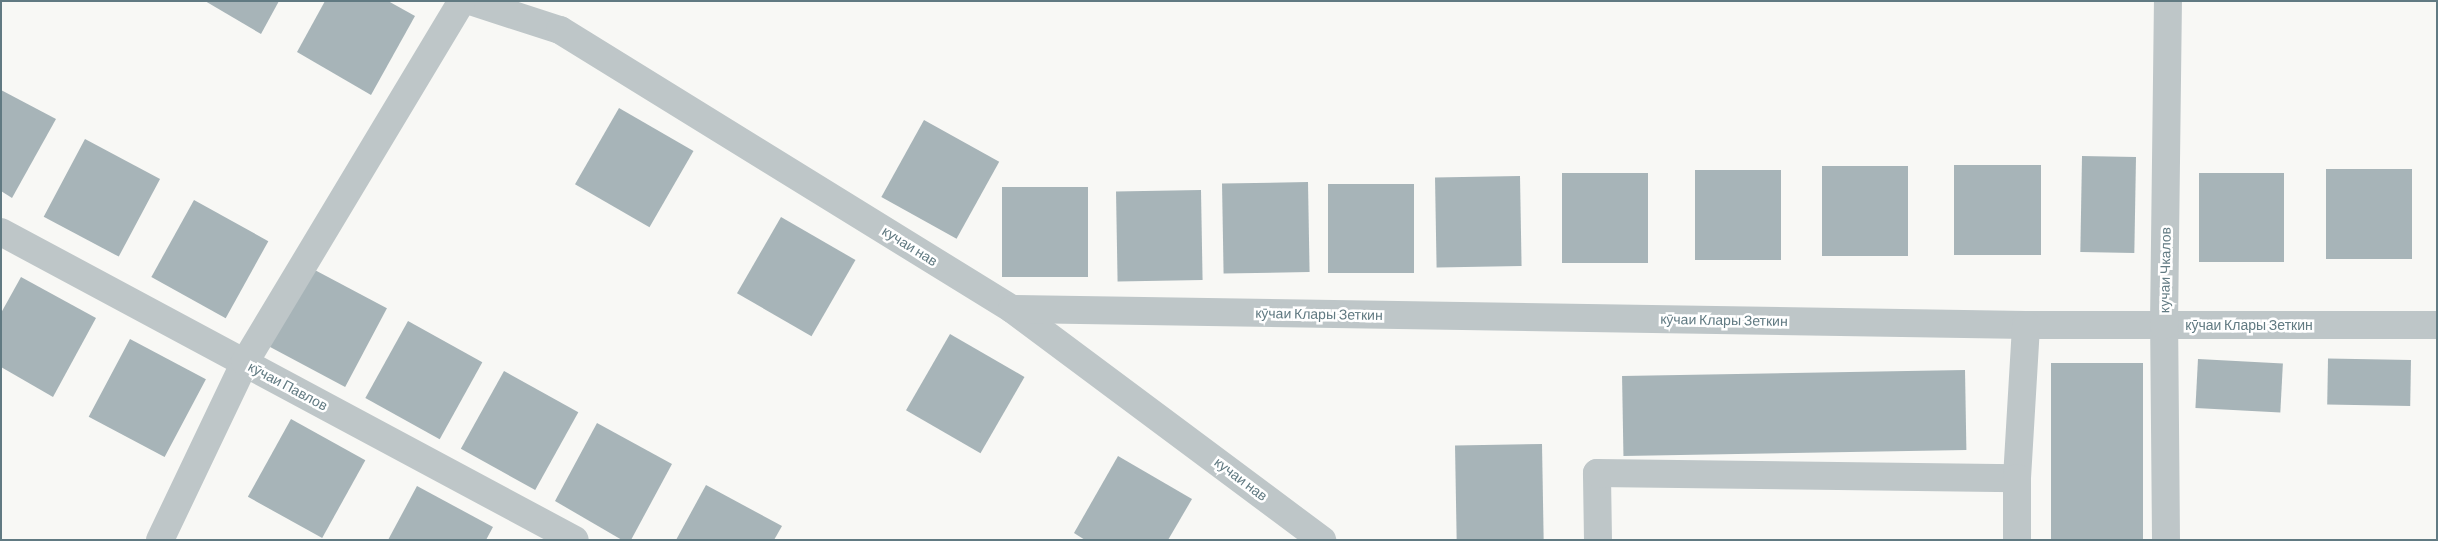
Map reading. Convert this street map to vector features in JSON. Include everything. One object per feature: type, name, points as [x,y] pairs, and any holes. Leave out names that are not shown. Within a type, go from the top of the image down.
[{"type":"street","points":[[160,540],[245,362],[462,1]]},
{"type":"street","name":"кучаи нав","points":[[470,1],[560,30],[1012,309],[1322,540]]},
{"type":"street","name":"кучаи Чкалов","points":[[2166,540],[2164,325],[2168,1]]},
{"type":"street","name":"кӯчаи Павлов","points":[[1,232],[575,540]]},
{"type":"street","name":"кӯчаи Клары Зеткин","points":[[1012,309],[2026,325],[2437,325]]},
{"type":"street","points":[[2017,540],[2018,478],[2026,325]]},
{"type":"street","points":[[1598,540],[1597,473],[2018,478]]},
{"type":"building","points":[[205,1],[279,1],[261,34]]},
{"type":"building","points":[[325,1],[388,1],[415,16],[371,95],[297,52]]},
{"type":"building","points":[[1,90],[56,119],[12,198],[1,191]]},
{"type":"building","points":[[619,108],[693,151],[649,227],[575,184]]},
{"type":"building","points":[[924,120],[999,162],[957,239],[881,197]]},
{"type":"building","points":[[85,139],[160,179],[119,257],[44,217]]},
{"type":"building","points":[[2082,156],[2136,157],[2134,253],[2080,252]]},
{"type":"building","points":[[1954,165],[2041,165],[2041,255],[1954,255]]},
{"type":"building","points":[[1822,166],[1908,166],[1908,256],[1822,256]]},
{"type":"building","points":[[2326,169],[2412,169],[2412,259],[2326,259]]},
{"type":"building","points":[[1695,170],[1781,170],[1781,260],[1695,260]]},
{"type":"building","points":[[1562,173],[1648,173],[1648,263],[1562,263]]},
{"type":"building","points":[[2199,173],[2284,173],[2284,262],[2199,262]]},
{"type":"building","points":[[1520,176],[1522,266],[1437,267],[1435,177]]},
{"type":"building","points":[[1308,182],[1310,272],[1224,273],[1222,184]]},
{"type":"building","points":[[1328,184],[1414,184],[1414,273],[1328,273]]},
{"type":"building","points":[[1002,187],[1088,187],[1088,277],[1002,277]]},
{"type":"building","points":[[1201,190],[1203,280],[1118,281],[1116,191]]},
{"type":"building","points":[[194,200],[268,241],[226,318],[151,277]]},
{"type":"building","points":[[781,217],[855,260],[811,336],[737,293]]},
{"type":"building","points":[[311,268],[387,308],[345,387],[269,347]]},
{"type":"building","points":[[21,277],[96,318],[53,397],[1,367],[1,313]]},
{"type":"building","points":[[408,321],[482,362],[440,439],[365,398]]},
{"type":"building","points":[[950,334],[1024,377],[980,453],[906,410]]},
{"type":"building","points":[[130,339],[206,379],[165,457],[89,417]]},
{"type":"building","points":[[2198,359],[2283,363],[2280,412],[2195,408]]},
{"type":"building","points":[[2328,359],[2411,360],[2410,406],[2327,405]]},
{"type":"building","points":[[2051,363],[2143,363],[2143,540],[2051,540]]},
{"type":"building","points":[[1965,370],[1966,450],[1623,456],[1622,376]]},
{"type":"building","points":[[504,371],[578,412],[535,490],[461,449]]},
{"type":"building","points":[[291,419],[365,460],[322,538],[248,497]]},
{"type":"building","points":[[597,423],[672,464],[631,540],[622,540],[555,501]]},
{"type":"building","points":[[1542,444],[1544,540],[1457,540],[1455,446]]},
{"type":"building","points":[[1118,456],[1192,499],[1168,540],[1085,540],[1074,533]]},
{"type":"building","points":[[706,485],[782,526],[774,540],[676,540]]},
{"type":"building","points":[[417,486],[493,527],[486,540],[388,540]]}]
